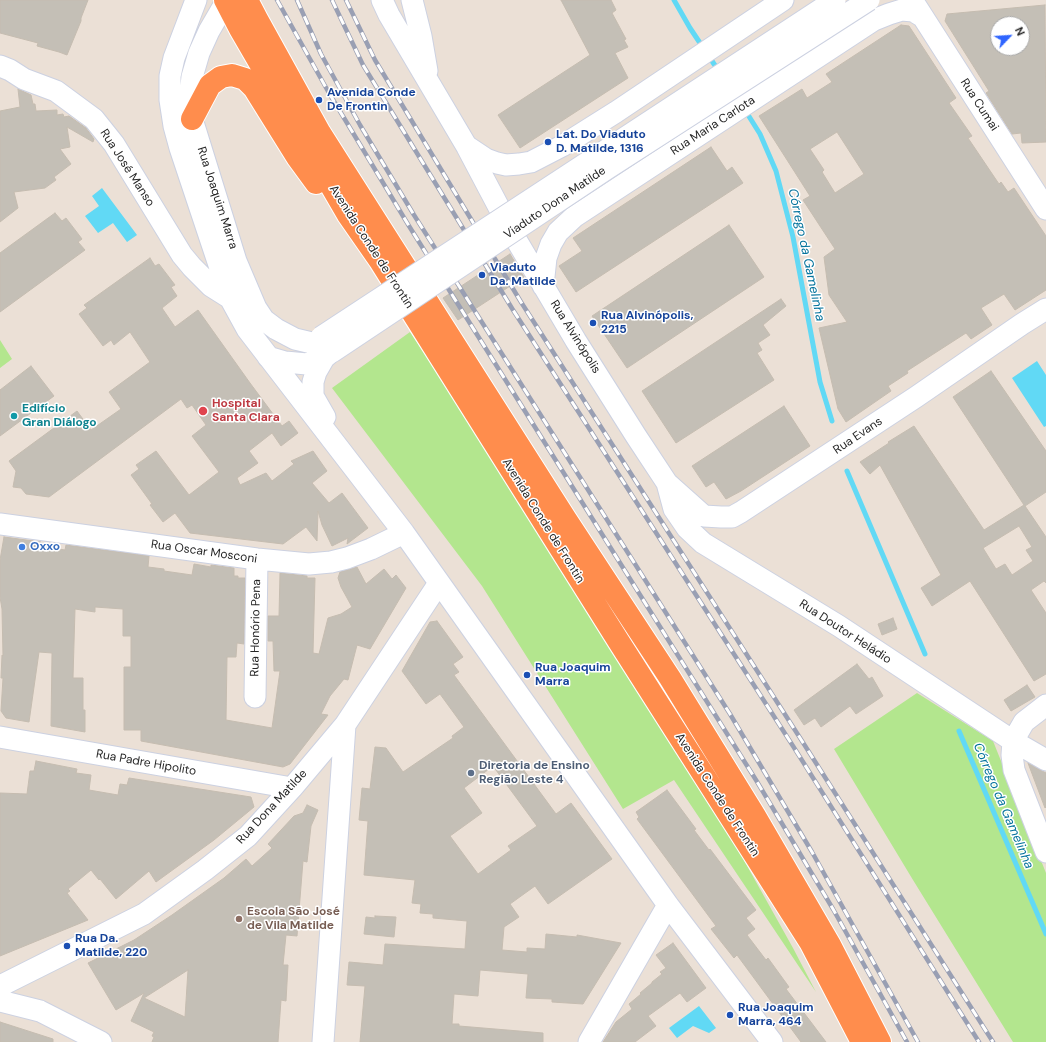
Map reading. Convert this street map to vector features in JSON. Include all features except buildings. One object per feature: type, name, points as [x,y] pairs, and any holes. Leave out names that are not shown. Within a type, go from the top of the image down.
[{"type":"highway","name":"Avenida Conde de Frontin","points":[[247,0],[320,133],[565,518],[670,678],[751,809],[830,945],[880,1042]]},
{"type":"highway","name":"Avenida Conde de Frontin","points":[[226,1],[240,29],[348,215],[380,261],[805,935],[862,1042]]},
{"type":"highway","points":[[192,120],[210,85],[221,78],[232,75],[244,79],[254,88],[304,168],[348,215]]},
{"type":"street","name":"Rua Joaquim Marra","points":[[196,0],[174,58],[170,76],[170,100],[174,126],[180,148],[230,298],[246,329],[404,533],[668,905],[772,1042]]},
{"type":"street","name":"Rua Alvinópolis","points":[[382,0],[389,15],[467,146],[514,236],[543,286],[632,430],[667,483]]},
{"type":"street","name":"Rua Alvinópolis","points":[[412,0],[421,36],[429,83]]},
{"type":"street","points":[[467,146],[486,159],[497,163],[506,165],[531,162],[562,146],[595,126],[783,0]]},
{"type":"street","name":"Viaduto Dona Matilde","points":[[322,348],[834,0]]},
{"type":"street","name":"Viaduto Dona Matilde","points":[[322,348],[608,168],[869,0]]},
{"type":"street","name":"Rua Joaquim Marra","points":[[226,1],[209,31],[199,53],[192,77],[190,95],[192,120],[236,261],[256,308],[264,320],[276,329],[322,348],[313,382],[313,396],[326,419],[327,434]]},
{"type":"street","name":"Rua Maria Carlota","points":[[543,286],[546,258],[551,244],[558,232],[574,217],[874,20],[902,10],[913,11],[917,9]]},
{"type":"street","name":"Rua Cumai","points":[[917,9],[1046,209]]},
{"type":"street","name":"Rua José Manso","points":[[0,66],[10,70],[24,79],[56,91],[94,119],[114,144],[182,255],[211,286],[230,298]]},
{"type":"street","points":[[0,78],[24,79]]},
{"type":"street","points":[[595,126],[595,143],[602,160],[614,172],[630,180]]},
{"type":"street","name":"Rua Evans","points":[[667,483],[704,516],[732,517],[742,512],[916,397],[1046,309]]},
{"type":"street","points":[[268,357],[298,364],[307,364],[322,348]]},
{"type":"street","points":[[294,391],[298,364]]},
{"type":"street","name":"Rua Doutor Heládio","points":[[667,483],[674,509],[687,528],[703,542],[838,626],[1013,742],[1046,760]]},
{"type":"street","name":"Rua Oscar Mosconi","points":[[0,524],[257,559],[309,564],[331,562],[371,549],[404,533]]},
{"type":"street","name":"Rua Honório Pena","points":[[255,697],[257,559]]},
{"type":"street","name":"Rua Dona Matilde","points":[[0,986],[153,908],[248,836],[292,788],[345,725],[439,583]]},
{"type":"street","points":[[1046,705],[1024,722],[1013,742],[1012,755],[1014,770],[1046,852]]},
{"type":"street","points":[[323,1042],[345,725]]},
{"type":"street","name":"Rua Padre Hipolito","points":[[0,737],[292,788]]},
{"type":"street","points":[[589,1042],[668,905]]},
{"type":"street","points":[[0,1001],[40,1011],[101,1042]]},
{"type":"green space","points":[[410,332],[532,516],[694,771],[816,992],[674,780],[623,809],[482,586],[332,388]]},
{"type":"green space","points":[[0,340],[12,359],[0,368]]},
{"type":"green space","points":[[917,693],[993,741],[1046,873],[1046,1042],[1013,1042],[834,749]]},
{"type":"water","points":[[102,188],[137,235],[127,242],[113,223],[98,233],[85,216],[99,206],[92,196]]},
{"type":"water","points":[[1037,361],[1046,375],[1046,426],[1044,427],[1012,378]]},
{"type":"water","points":[[699,1006],[716,1028],[709,1033],[693,1026],[677,1038],[669,1028]]},
{"type":"waterway","name":"Córrego da Gamelinha","points":[[674,0],[704,49]]},
{"type":"waterway","name":"Córrego da Gamelinha","points":[[708,55],[718,70]]},
{"type":"waterway","name":"Córrego da Gamelinha","points":[[745,110],[760,134],[776,171],[793,237],[820,382],[832,421]]},
{"type":"waterway","name":"Córrego da Gamelinha","points":[[847,471],[925,654]]},
{"type":"waterway","name":"Córrego da Gamelinha","points":[[959,731],[1046,934]]},
{"type":"railway","points":[[277,0],[329,93],[409,226],[756,780],[833,909],[907,1042]]},
{"type":"railway","points":[[297,0],[321,54],[360,125],[414,215],[730,714],[812,852],[918,1042]]},
{"type":"railway","points":[[332,0],[363,65],[513,310],[793,746],[979,1042]]},
{"type":"railway","points":[[346,0],[375,60],[521,302],[993,1042]]},
{"type":"place","name":"Avenida Conde De Frontin","points":[[319,100]]},
{"type":"place","name":"Lat. Do Viaduto D. Matilde, 1316","points":[[548,142]]},
{"type":"place","name":"Viaduto Da. Matilde","points":[[482,275]]},
{"type":"place","name":"Rua Alvinópolis, 2215","points":[[593,323]]},
{"type":"place","name":"Hospital Santa Clara","points":[[203,411]]},
{"type":"place","name":"Edifício Gran Diálogo","points":[[14,416]]},
{"type":"place","name":"Oxxo","points":[[22,547]]},
{"type":"place","name":"Rua Joaquim Marra","points":[[527,675]]},
{"type":"place","name":"Diretoria de Ensino Região Leste 4","points":[[471,773]]},
{"type":"place","name":"Escola São José de Vila Matilde","points":[[239,919]]},
{"type":"place","name":"Rua Da. Matilde, 220","points":[[67,946]]},
{"type":"place","name":"Rua Joaquim Marra, 464","points":[[730,1015]]}]
